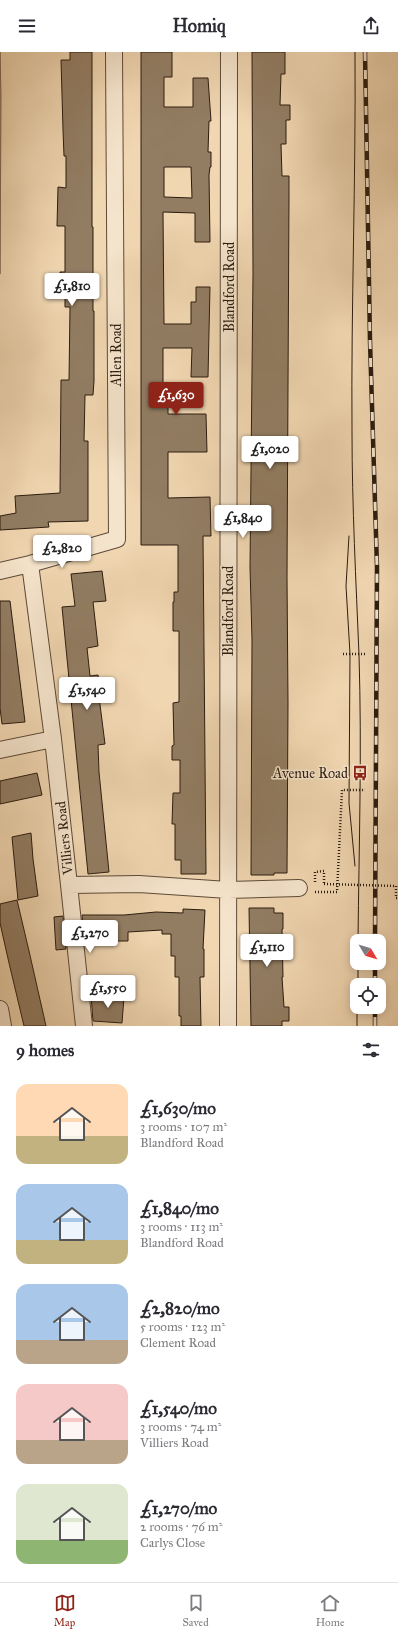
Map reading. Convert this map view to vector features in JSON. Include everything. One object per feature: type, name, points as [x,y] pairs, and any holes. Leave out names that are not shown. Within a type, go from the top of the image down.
[{"type":"street","name":"Allen Road","points":[[30,564],[117,539],[114,52]]},
{"type":"street","name":"Blandford Road","points":[[228,1026],[229,52]]},
{"type":"street","name":"Villiers Road","points":[[30,564],[53,739],[69,885],[139,884],[228,890],[298,888]]},
{"type":"street","points":[[0,571],[30,564]]},
{"type":"street","points":[[0,750],[53,739]]},
{"type":"street","points":[[69,885],[84,1026]]},
{"type":"street","points":[[0,1009],[3,1026]]},
{"type":"path","points":[[343,654],[366,654]]},
{"type":"path","points":[[365,790],[342,790],[337,892],[315,892],[316,872],[324,871],[324,884],[396,886],[396,898],[398,898]]},
{"type":"shaded area","points":[[0,52],[1,96],[0,274]]},
{"type":"building","points":[[70,52],[92,52],[94,381],[93,395],[85,395],[84,441],[88,441],[88,521],[48,522],[49,527],[0,530],[0,516],[16,513],[15,496],[60,493],[61,380],[69,380],[70,307],[65,307],[65,288],[60,288],[60,272],[65,272],[65,226],[57,226],[58,187],[66,188],[66,156],[64,156],[61,60],[70,60]]},
{"type":"building","points":[[141,52],[172,52],[172,77],[164,77],[164,107],[193,107],[193,78],[208,78],[211,121],[209,121],[208,152],[211,152],[211,167],[209,175],[210,242],[195,242],[195,213],[163,212],[164,324],[191,324],[191,302],[196,302],[196,287],[210,287],[208,377],[191,377],[192,348],[163,348],[163,393],[168,393],[168,414],[206,414],[207,452],[168,452],[168,498],[210,497],[211,536],[203,536],[206,874],[181,874],[181,860],[175,860],[175,824],[172,824],[173,793],[180,793],[180,760],[172,760],[172,746],[174,745],[173,703],[179,702],[179,631],[173,631],[173,602],[174,592],[178,592],[178,545],[141,545]],"holes":[[[164,167],[191,167],[192,198],[164,197]]]},
{"type":"building","points":[[252,52],[285,52],[285,74],[281,74],[280,105],[290,105],[290,120],[286,120],[286,144],[281,144],[282,176],[289,176],[287,873],[274,873],[274,875],[251,875],[252,640],[250,567],[253,274]]},
{"type":"building","points":[[102,571],[106,601],[93,602],[98,646],[87,648],[90,676],[98,675],[100,689],[98,689],[105,744],[98,745],[99,772],[109,872],[88,874],[62,607],[75,606],[71,574]]},
{"type":"building","points":[[0,601],[10,601],[25,722],[2,724],[0,708]]},
{"type":"building","points":[[37,773],[42,795],[0,804],[0,781]]},
{"type":"building","points":[[31,833],[38,896],[18,900],[12,837]]},
{"type":"building","points":[[17,900],[46,1026],[24,1026],[9,963],[0,923],[0,904]]},
{"type":"building","points":[[249,908],[274,908],[274,913],[283,913],[282,977],[284,1007],[289,1007],[289,1021],[282,1021],[282,1026],[251,1026]]},
{"type":"building","points":[[183,909],[205,910],[203,949],[204,977],[200,977],[201,1026],[181,1026],[181,1016],[179,1016],[179,977],[175,977],[175,956],[171,956],[171,934],[162,934],[162,930],[128,932],[128,941],[84,941],[82,915],[124,915],[156,912],[183,913]]},
{"type":"building","points":[[63,916],[66,949],[56,950],[54,917]]},
{"type":"building","points":[[91,995],[124,997],[122,1023],[93,1021]]},
{"type":"tram line","points":[[355,52],[352,432],[353,516],[360,691],[358,934]]},
{"type":"tram line","points":[[349,536],[346,586],[350,654],[349,803],[355,866]]},
{"type":"tram line","points":[[358,970],[358,978]]},
{"type":"tram line","points":[[357,1014],[357,1026]]},
{"type":"railway","points":[[365,52],[370,341],[377,567],[375,934]]},
{"type":"railway","points":[[375,970],[375,978]]},
{"type":"railway","points":[[375,1014],[375,1026]]},
{"type":"place","name":"Avenue Road","points":[[360,773]]}]
